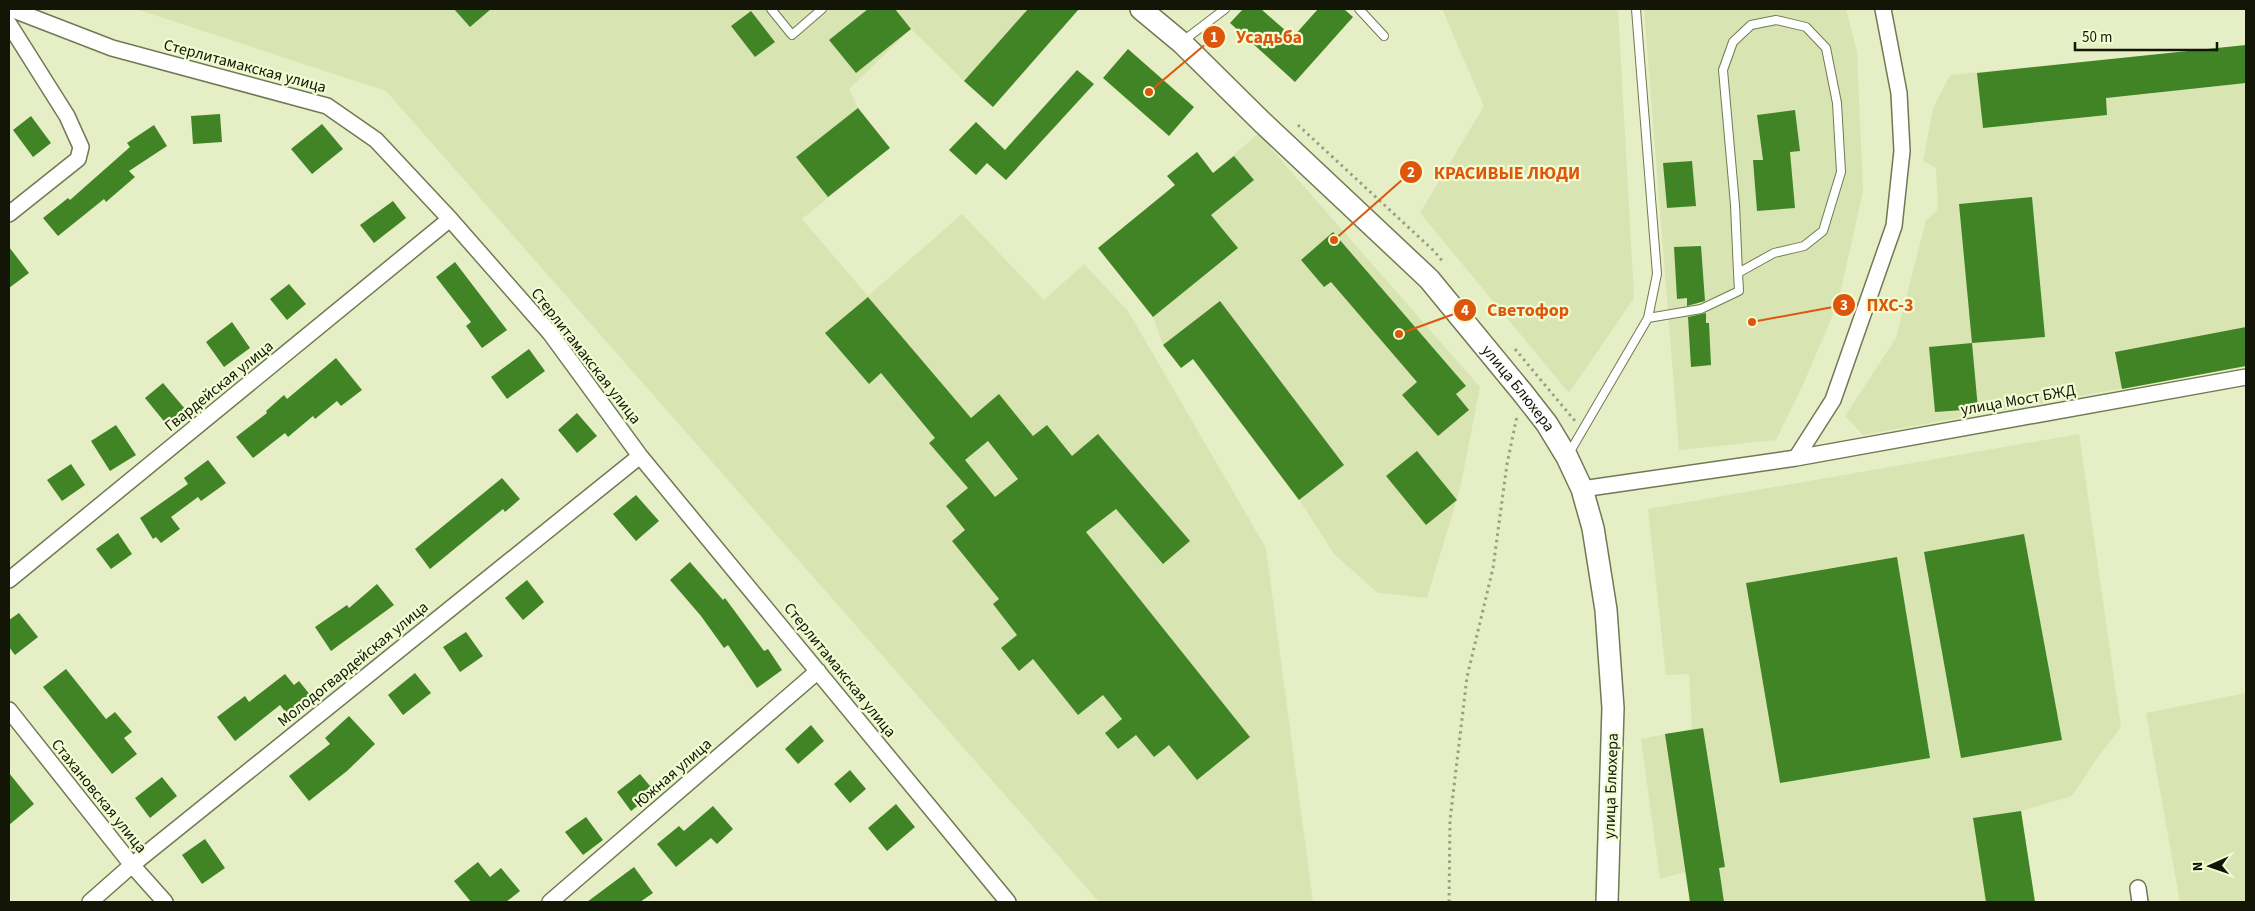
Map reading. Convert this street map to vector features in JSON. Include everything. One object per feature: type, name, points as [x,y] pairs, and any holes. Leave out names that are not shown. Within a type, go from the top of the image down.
[{"type":"main road","name":"улица Блюхера","points":[[1141,9],[1182,43],[1263,123],[1429,279],[1547,424],[1566,457],[1582,489],[1593,528],[1606,610],[1614,708],[1608,902]]},
{"type":"street","name":"Стерлитамакская улица","points":[[11,9],[112,48],[327,106],[376,140],[450,219],[550,333],[640,456],[1008,902]]},
{"type":"street","points":[[1796,458],[1833,400],[1894,226],[1902,151],[1899,93],[1883,9]]},
{"type":"street","points":[[9,24],[67,116],[81,147],[78,160],[9,214]]},
{"type":"street","name":"Гвардейская улица","points":[[9,580],[450,219]]},
{"type":"street","name":"улица Мост БЖД","points":[[1582,489],[1796,458],[2246,377]]},
{"type":"street","name":"Молодогвардейская улица","points":[[90,902],[132,865],[640,456]]},
{"type":"street","name":"Южная улица","points":[[550,902],[818,671]]},
{"type":"street","name":"Стахановская улица","points":[[9,710],[132,865],[165,902]]},
{"type":"lane","points":[[770,9],[792,35],[822,9]]},
{"type":"lane","points":[[1182,43],[1225,9]]},
{"type":"lane","points":[[1359,9],[1384,36]]},
{"type":"lane","points":[[1566,457],[1648,318],[1657,274],[1636,9]]},
{"type":"lane","points":[[1648,318],[1700,308],[1739,291],[1738,273],[1736,206],[1723,70],[1733,42],[1751,25],[1776,20],[1806,27],[1826,48],[1837,103],[1841,172],[1823,231],[1804,246],[1774,253],[1738,273]]},
{"type":"path","points":[[1291,119],[1434,251],[1446,266]]},
{"type":"path","points":[[1514,348],[1582,430]]},
{"type":"path","points":[[1450,902],[1450,820],[1467,677],[1493,568],[1507,464],[1522,392]]},
{"type":"shaded area","points":[[136,9],[1028,9],[964,81],[911,29],[849,89],[858,108],[890,148],[802,219],[868,296],[962,214],[1044,300],[1084,264],[1128,311],[1266,548],[1313,902],[1099,902],[386,91]]},
{"type":"shaded area","points":[[1442,9],[1618,9],[1634,298],[1569,393],[1420,213],[1484,106]]},
{"type":"shaded area","points":[[1644,9],[1846,9],[1857,52],[1863,191],[1838,303],[1802,387],[1776,440],[1679,450]]},
{"type":"shaded area","points":[[2246,45],[2246,366],[1863,435],[1845,416],[1896,338],[1926,220],[1938,210],[1936,168],[1923,161],[1933,108],[1950,75]]},
{"type":"shaded area","points":[[1258,134],[1480,387],[1460,489],[1427,598],[1378,593],[1334,554],[1299,499],[1193,360],[1181,368],[1163,345],[1153,317],[1098,248],[1175,185],[1167,176],[1197,152],[1213,173]]},
{"type":"shaded area","points":[[2079,434],[2121,727],[2097,758],[2072,796],[2021,811],[2035,902],[1690,902],[1685,872],[1660,879],[1641,739],[1692,729],[1689,674],[1666,675],[1648,509]]},
{"type":"shaded area","points":[[2246,693],[2246,902],[2180,902],[2146,713]]},
{"type":"building","points":[[454,9],[491,9],[470,27]]},
{"type":"building","points":[[868,9],[895,9],[911,29],[856,73],[829,40]]},
{"type":"building","points":[[1028,9],[1079,9],[993,107],[964,81]]},
{"type":"building","points":[[1243,9],[1261,9],[1293,37],[1318,9],[1344,9],[1353,17],[1295,82],[1230,23]]},
{"type":"building","points":[[751,11],[775,42],[755,57],[731,26]]},
{"type":"building","points":[[2246,45],[2246,83],[2106,98],[2107,115],[1983,128],[1977,73]]},
{"type":"building","points":[[1128,49],[1194,107],[1169,136],[1103,78]]},
{"type":"building","points":[[1077,70],[1094,84],[1006,180],[987,163],[976,175],[949,150],[976,122],[1005,150]]},
{"type":"building","points":[[858,108],[890,148],[828,197],[796,157]]},
{"type":"building","points":[[1795,110],[1800,151],[1790,152],[1795,208],[1757,211],[1753,160],[1763,160],[1757,115]]},
{"type":"building","points":[[220,114],[222,142],[193,144],[191,116]]},
{"type":"building","points":[[31,116],[51,143],[33,157],[13,130]]},
{"type":"building","points":[[322,124],[343,149],[312,174],[291,149]]},
{"type":"building","points":[[154,125],[167,146],[129,171],[135,177],[106,202],[104,199],[58,236],[43,218],[68,198],[70,200],[130,147],[127,143]]},
{"type":"building","points":[[1197,152],[1213,173],[1234,156],[1254,180],[1211,215],[1238,248],[1153,317],[1098,248],[1175,185],[1167,176]]},
{"type":"building","points":[[1692,161],[1696,206],[1667,208],[1663,163]]},
{"type":"building","points":[[2032,197],[2045,337],[1972,343],[1959,204]]},
{"type":"building","points":[[393,201],[406,218],[374,243],[360,225]]},
{"type":"building","points":[[1333,232],[1466,386],[1456,394],[1469,410],[1438,436],[1402,395],[1417,382],[1331,282],[1324,287],[1301,260]]},
{"type":"building","points":[[1701,246],[1705,301],[1687,306],[1687,298],[1677,299],[1674,247]]},
{"type":"building","points":[[9,247],[29,273],[9,288]]},
{"type":"building","points":[[455,262],[507,330],[482,348],[466,326],[471,322],[436,277]]},
{"type":"building","points":[[289,284],[306,304],[287,320],[270,299]]},
{"type":"building","points":[[868,297],[971,418],[999,394],[1033,436],[1047,425],[1072,456],[1098,434],[1190,541],[1163,564],[1116,509],[1086,532],[1250,737],[1197,780],[1169,745],[1154,757],[1136,735],[1118,749],[1105,733],[1122,719],[1103,695],[1078,715],[1033,659],[1019,671],[1001,648],[1017,635],[993,604],[999,599],[952,541],[965,530],[946,506],[968,488],[929,443],[935,438],[881,373],[869,384],[825,333]],"holes":[[[988,441],[1018,479],[995,497],[965,460]]]},
{"type":"building","points":[[1220,301],[1344,465],[1299,500],[1193,359],[1181,368],[1163,345]]},
{"type":"building","points":[[1706,313],[1706,323],[1709,323],[1711,365],[1691,367],[1688,317]]},
{"type":"building","points":[[232,322],[250,348],[224,367],[206,342]]},
{"type":"building","points":[[2246,327],[2246,366],[2122,389],[2115,352]]},
{"type":"building","points":[[1972,343],[1978,409],[1935,412],[1929,347]]},
{"type":"building","points":[[529,349],[545,371],[507,399],[491,377]]},
{"type":"building","points":[[336,358],[362,390],[341,406],[337,401],[315,419],[313,416],[288,437],[285,433],[253,458],[236,437],[267,413],[266,411],[284,395],[287,399]]},
{"type":"building","points":[[163,383],[186,410],[167,425],[145,398]]},
{"type":"building","points":[[577,413],[597,436],[577,453],[558,430]]},
{"type":"building","points":[[116,425],[136,455],[110,471],[91,441]]},
{"type":"building","points":[[1417,451],[1457,500],[1426,525],[1386,476]]},
{"type":"building","points":[[208,460],[226,483],[201,501],[198,497],[171,517],[180,529],[161,543],[156,537],[153,539],[140,518],[188,484],[184,478]]},
{"type":"building","points":[[71,464],[85,485],[62,501],[47,480]]},
{"type":"building","points":[[502,478],[520,499],[505,512],[503,509],[430,569],[415,549]]},
{"type":"building","points":[[636,495],[659,521],[636,541],[613,514]]},
{"type":"building","points":[[118,533],[132,554],[111,569],[96,549]]},
{"type":"building","points":[[2024,534],[2062,740],[1961,758],[1924,552]]},
{"type":"building","points":[[1897,557],[1930,758],[1780,783],[1746,583]]},
{"type":"building","points":[[690,562],[723,600],[725,598],[764,651],[768,649],[782,670],[757,688],[728,645],[724,648],[701,616],[670,580]]},
{"type":"building","points":[[527,580],[544,602],[523,620],[505,598]]},
{"type":"building","points":[[377,584],[394,605],[331,651],[315,627],[347,605],[349,608]]},
{"type":"building","points":[[19,613],[38,637],[15,655],[9,647],[9,620]]},
{"type":"building","points":[[466,632],[483,656],[460,672],[443,647]]},
{"type":"building","points":[[66,669],[106,719],[115,712],[132,732],[124,738],[137,754],[112,774],[43,687]]},
{"type":"building","points":[[415,673],[431,693],[403,715],[388,695]]},
{"type":"building","points":[[285,674],[294,685],[299,681],[311,696],[287,714],[280,705],[235,741],[217,717],[245,696],[249,702]]},
{"type":"building","points":[[349,716],[375,744],[347,771],[309,801],[289,776],[330,744],[325,738]]},
{"type":"building","points":[[811,725],[824,741],[798,764],[785,749]]},
{"type":"building","points":[[1703,728],[1725,867],[1719,868],[1724,902],[1690,902],[1665,734]]},
{"type":"building","points":[[850,770],[866,789],[850,803],[834,784]]},
{"type":"building","points":[[9,773],[34,804],[9,825]]},
{"type":"building","points":[[640,774],[655,792],[631,811],[617,792]]},
{"type":"building","points":[[162,777],[177,796],[150,818],[135,798]]},
{"type":"building","points":[[896,804],[915,827],[887,851],[868,828]]},
{"type":"building","points":[[713,806],[733,829],[717,844],[711,838],[676,867],[657,844],[679,826],[684,831]]},
{"type":"building","points":[[2021,811],[2035,902],[1986,902],[1973,818]]},
{"type":"building","points":[[586,817],[603,840],[583,855],[565,832]]},
{"type":"building","points":[[205,839],[225,868],[202,884],[182,855]]},
{"type":"building","points":[[478,862],[490,877],[501,868],[520,891],[506,902],[471,902],[454,881]]},
{"type":"building","points":[[634,867],[653,893],[640,902],[587,902]]},
{"type":"place","name":"Усадьба","points":[[1149,92]]},
{"type":"place","name":"КРАСИВЫЕ ЛЮДИ","points":[[1334,240]]},
{"type":"place","name":"ПХС-3","points":[[1752,322]]},
{"type":"place","name":"Светофор","points":[[1399,334]]}]
